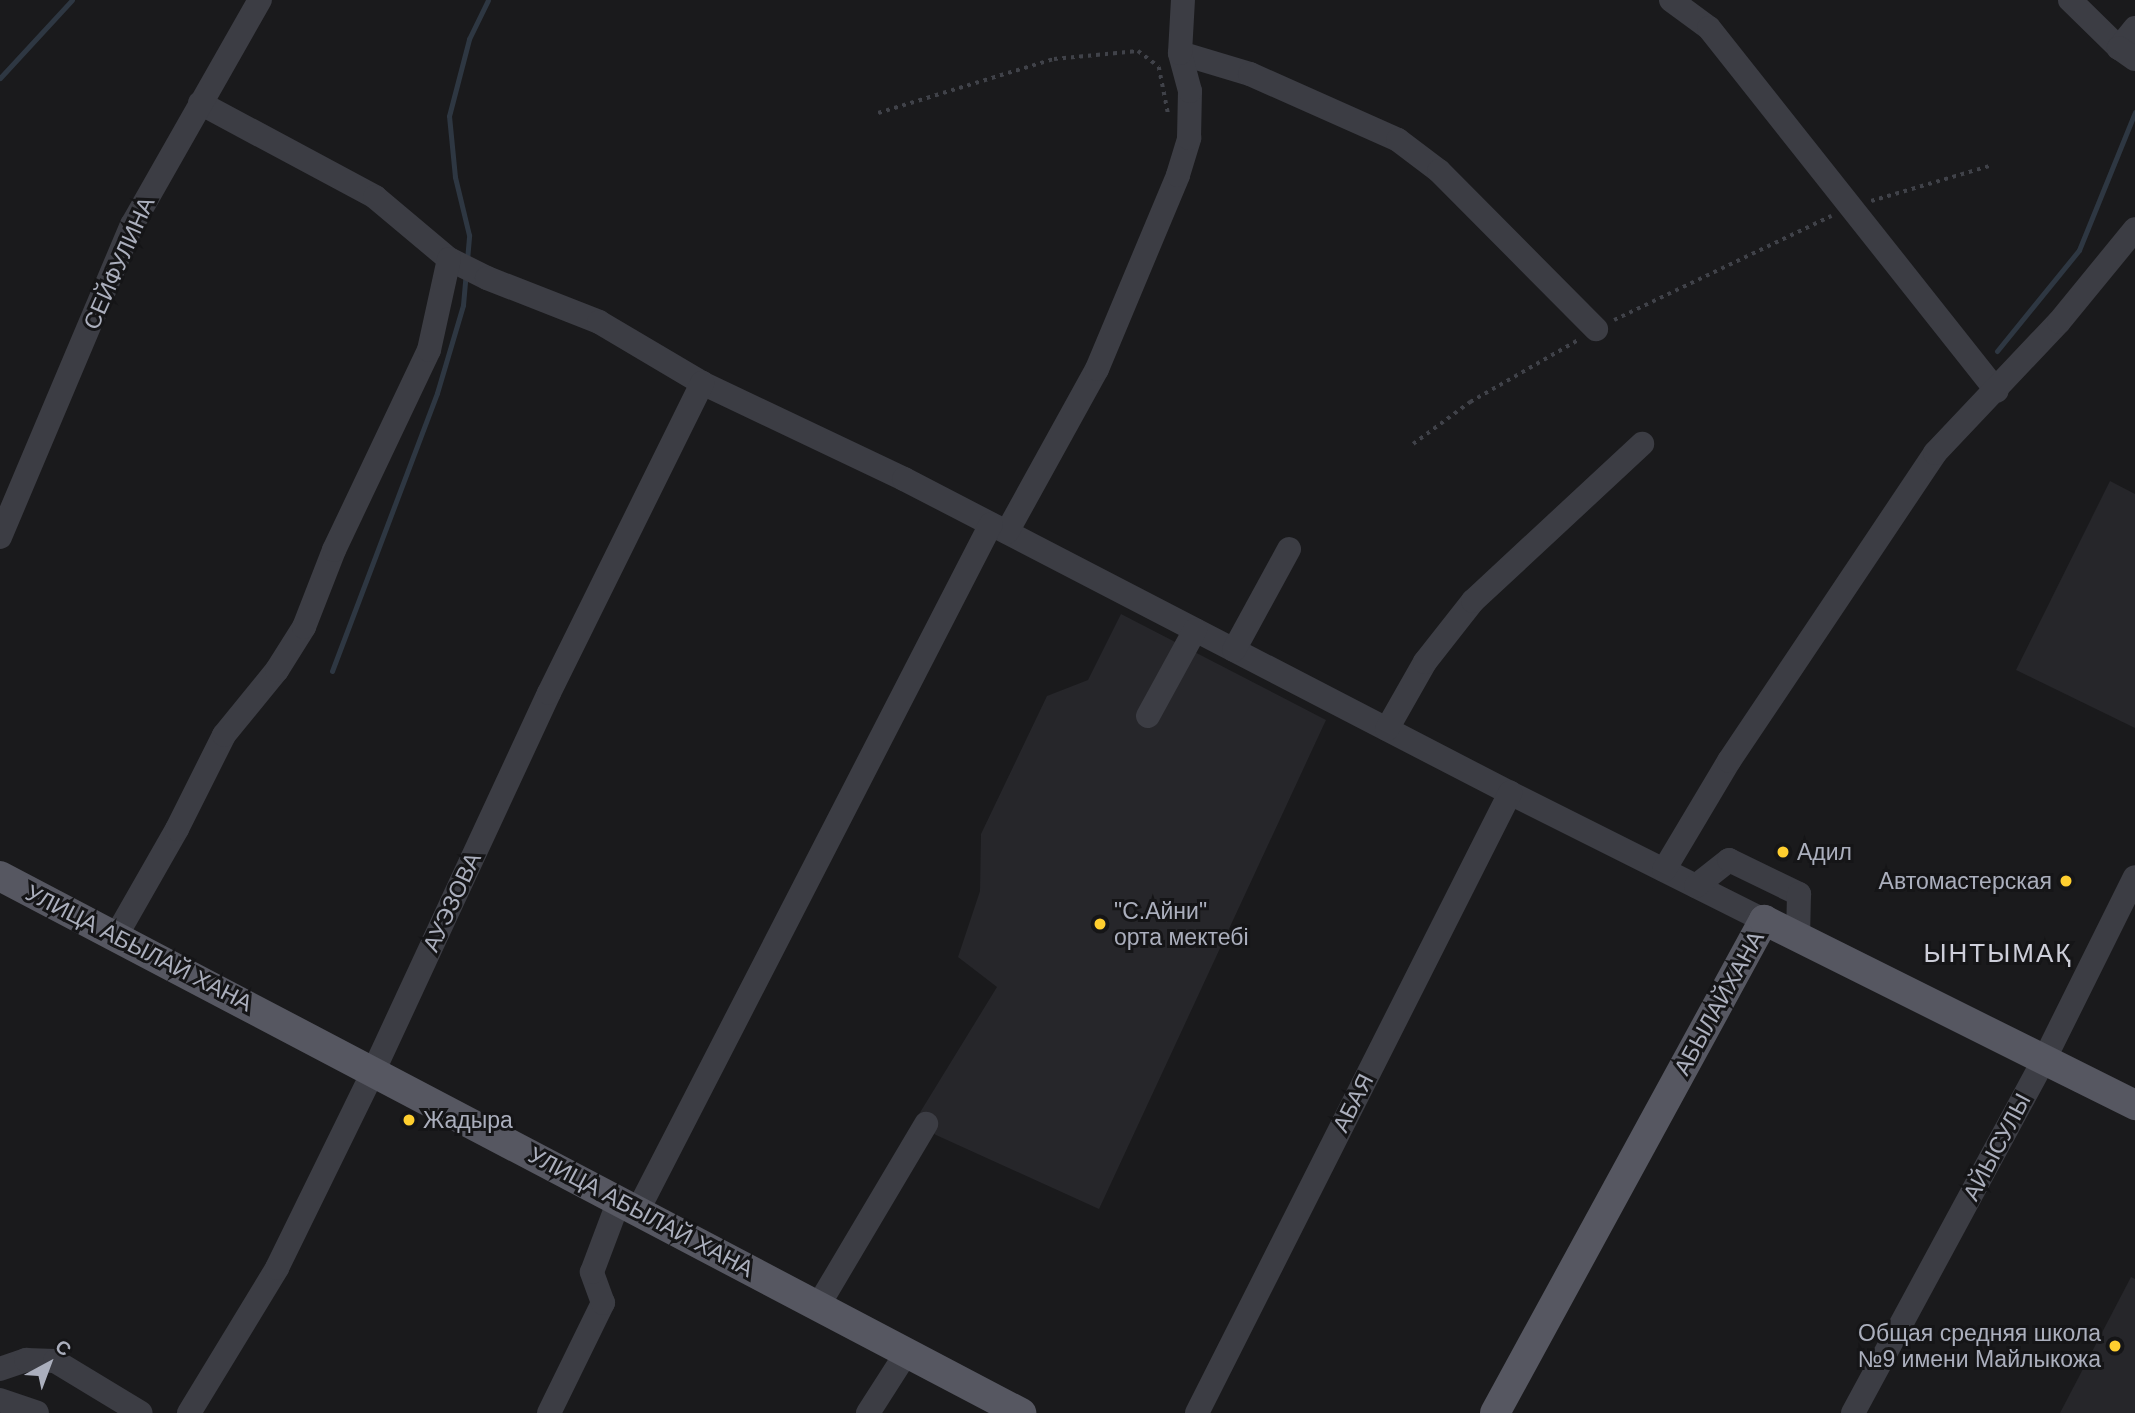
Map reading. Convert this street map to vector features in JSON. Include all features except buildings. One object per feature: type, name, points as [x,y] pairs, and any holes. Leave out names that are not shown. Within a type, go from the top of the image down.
[{"type":"main road","name":"УЛИЦА АБЫЛАЙ ХАНА","points":[[0,876],[374,1070],[1021,1413]]},
{"type":"main road","name":"АБЫЛАЙХАНА","points":[[1495,1413],[1764,920],[2135,1105]]},
{"type":"street","name":"СЕЙФУЛИНА","points":[[0,537],[132,225],[260,0]]},
{"type":"street","points":[[549,1413],[603,1303],[592,1272],[999,528],[1097,369],[1178,175],[1189,138],[1189,91],[1180,52],[1183,0]]},
{"type":"street","points":[[1671,0],[1709,28],[1997,391]]},
{"type":"street","points":[[2070,0],[2127,53],[2135,28]]},
{"type":"street","points":[[1180,52],[1250,74],[1398,140],[1439,171],[1596,329]]},
{"type":"street","points":[[200,103],[375,197],[449,259],[486,278],[599,322],[702,383],[999,528],[1510,793],[1764,920]]},
{"type":"street","points":[[1664,870],[1729,761],[1935,453],[1997,391],[2059,322],[2135,229]]},
{"type":"street","points":[[116,936],[177,829],[224,735],[277,670],[304,626],[334,550],[429,349],[449,259]]},
{"type":"street","name":"АУЭЗОВА","points":[[189,1413],[277,1268],[374,1070],[549,693],[702,383]]},
{"type":"street","points":[[1387,729],[1426,662],[1473,601],[1642,444]]},
{"type":"street","points":[[1234,650],[1289,549]]},
{"type":"street","points":[[1148,716],[1195,629]]},
{"type":"street","name":"АБАЯ","points":[[1197,1413],[1510,793]]},
{"type":"street","points":[[1696,886],[1729,860],[1799,894],[1798,937]]},
{"type":"street","name":"АЙЫСУЛЫ","points":[[1853,1413],[2044,1060],[2135,877]]},
{"type":"street","points":[[818,1306],[926,1124]]},
{"type":"street","points":[[869,1413],[907,1352]]},
{"type":"street","points":[[0,1369],[26,1360],[55,1361],[141,1413]]},
{"type":"street","points":[[0,1400],[37,1413]]},
{"type":"path","points":[[878,113],[1054,60],[1138,51],[1159,67],[1168,115],[1189,138]]},
{"type":"path","points":[[1413,444],[1470,402],[1596,329],[1850,207],[1989,166]]},
{"type":"shaded area","points":[[2110,481],[2135,494],[2135,728],[2016,670]]},
{"type":"shaded area","name":"\"С.Айни\" орта мектебі","points":[[1121,614],[1326,720],[1099,1209],[936,1135],[916,1119],[997,987],[958,957],[980,891],[981,834],[1047,696],[1088,680]]},
{"type":"shaded area","name":"Общая средняя школа №9 имени Майлыкожа","points":[[2131,1277],[2135,1279],[2135,1413],[2060,1413]]},
{"type":"waterway","points":[[0,78],[72,0]]},
{"type":"waterway","points":[[467,260],[469,235],[455,177],[449,116],[469,39],[488,0]]},
{"type":"waterway","points":[[1997,351],[2079,250],[2135,112]]},
{"type":"waterway","points":[[332,671],[437,393],[463,305],[466,273]]},
{"type":"place","name":"Адил","points":[[1783,852]]},
{"type":"place","name":"Автомастерская","points":[[2066,881]]},
{"type":"place","name":"\"С.Айни\" орта мектебі","points":[[1100,924]]},
{"type":"place","name":"Жадыра","points":[[409,1120]]},
{"type":"place","name":"Общая средняя школа №9 имени Майлыкожа","points":[[2115,1346]]},
{"type":"district","name":"ЫНТЫМАҚ","points":[[1998,954]]}]
